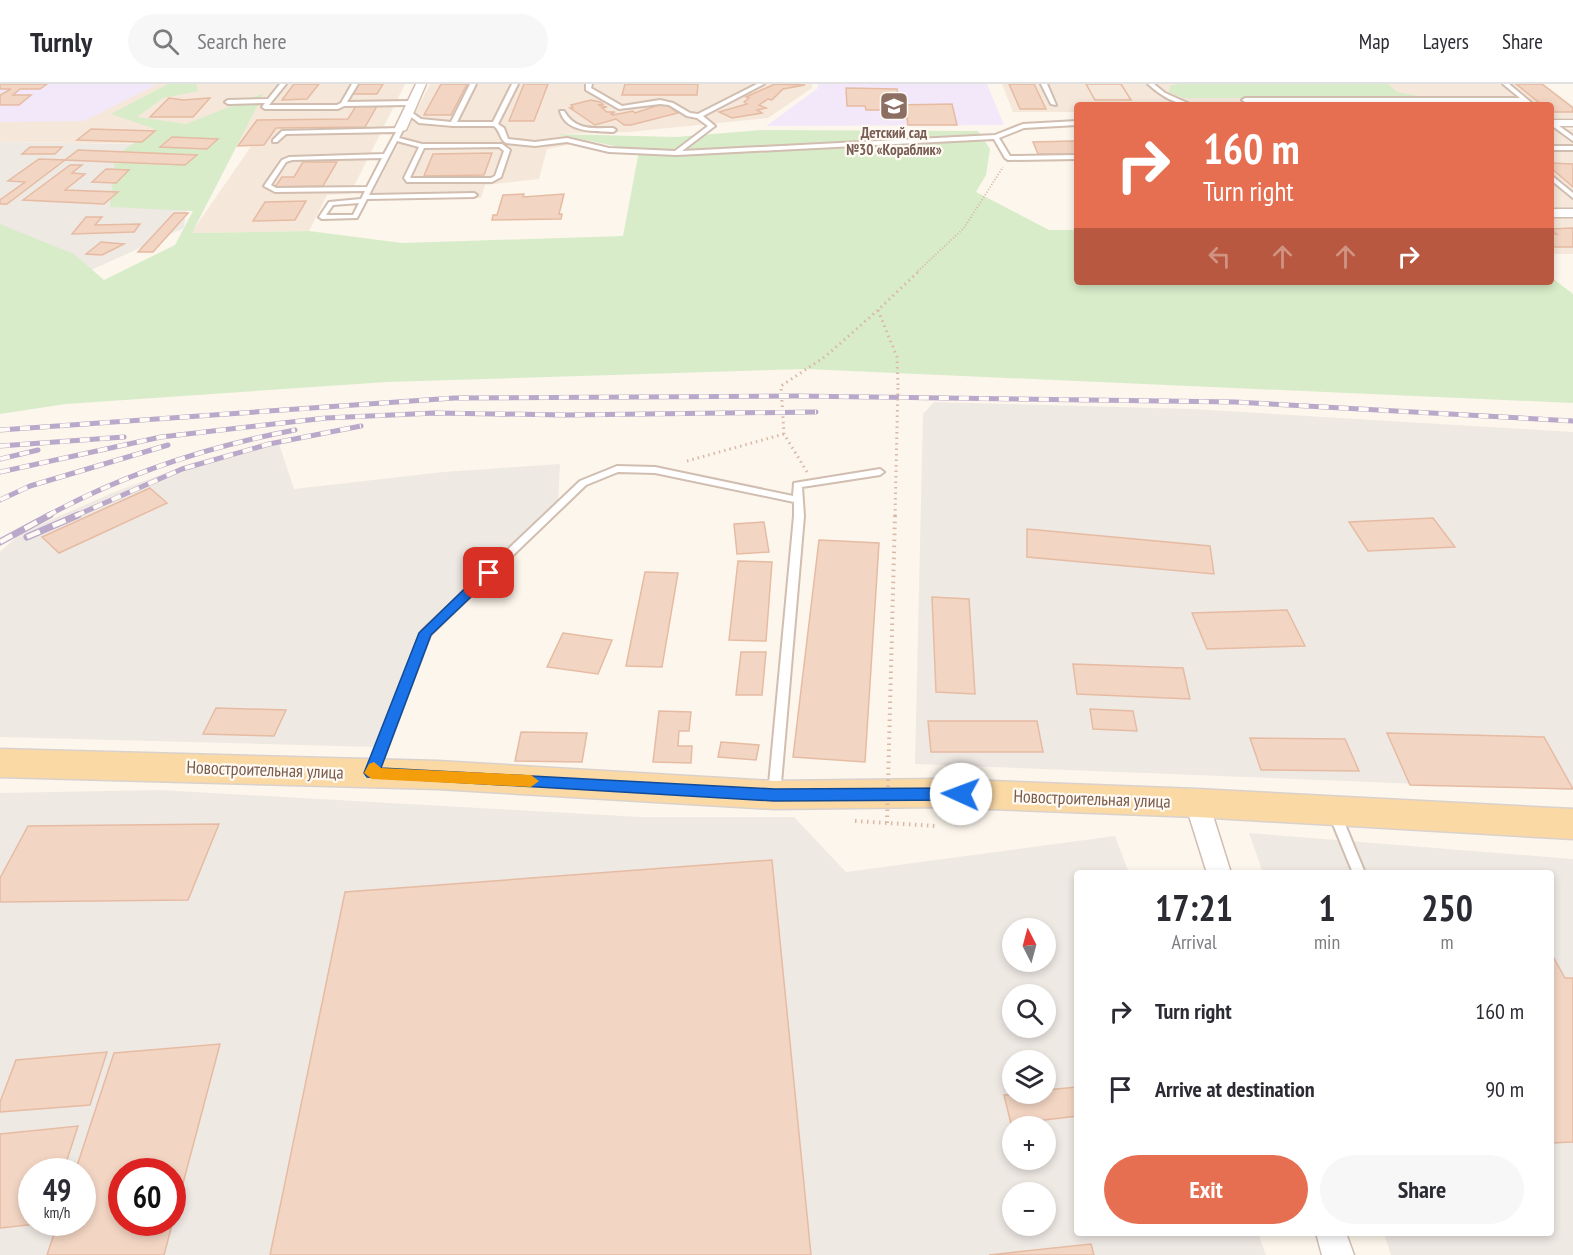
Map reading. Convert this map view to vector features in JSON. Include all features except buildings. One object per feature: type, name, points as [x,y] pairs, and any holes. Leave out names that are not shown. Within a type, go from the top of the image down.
[{"type":"main road","name":"Новостроительная улица","points":[[0,763],[372,773],[774,795],[937,793],[1197,803],[1573,824]]},
{"type":"street","points":[[398,134],[421,84]]},
{"type":"street","points":[[1554,122],[1573,123]]},
{"type":"street","points":[[1554,213],[1573,213]]},
{"type":"street","points":[[1197,803],[1218,870]]},
{"type":"street","points":[[1332,1236],[1338,1255]]},
{"type":"lane","points":[[284,84],[265,107],[338,107],[343,104],[355,84]]},
{"type":"lane","points":[[453,124],[473,84]]},
{"type":"lane","points":[[495,124],[515,84]]},
{"type":"lane","points":[[589,84],[588,89],[621,108],[660,102],[671,104],[689,116],[699,116],[761,84]]},
{"type":"lane","points":[[1044,84],[1054,104]]},
{"type":"lane","points":[[1151,84],[1163,94],[1182,102]]},
{"type":"lane","points":[[1506,84],[1527,102]]},
{"type":"lane","points":[[1245,100],[1328,102]]},
{"type":"lane","points":[[1421,102],[1525,100]]},
{"type":"lane","points":[[228,102],[270,101]]},
{"type":"lane","points":[[343,104],[409,108],[419,121],[495,124],[501,128],[506,141],[535,144],[567,140],[609,150],[677,153],[996,136],[1023,126],[1074,123]]},
{"type":"lane","points":[[562,112],[567,123],[579,129],[613,130]]},
{"type":"lane","points":[[677,153],[712,126],[699,116]]},
{"type":"lane","points":[[1554,124],[1573,139]]},
{"type":"lane","points":[[567,140],[579,129]]},
{"type":"lane","points":[[275,141],[284,132],[398,134],[422,146],[494,144],[504,146],[507,150],[498,177],[492,180],[409,181],[407,178],[422,146]]},
{"type":"lane","points":[[398,134],[370,189],[364,199],[355,217],[322,217],[332,202],[364,199],[474,195]]},
{"type":"lane","points":[[996,136],[1008,158],[1074,158]]},
{"type":"lane","points":[[1554,148],[1573,148]]},
{"type":"lane","points":[[370,189],[274,190],[267,186],[284,161],[291,158],[387,156]]},
{"type":"lane","points":[[1554,180],[1573,196]]},
{"type":"lane","points":[[372,773],[426,633],[583,483],[617,469],[655,470],[798,500]]},
{"type":"lane","points":[[774,795],[799,516],[797,485],[880,472]]},
{"type":"lane","points":[[1333,811],[1358,870]]},
{"type":"path","points":[[813,482],[784,434],[781,386],[826,356],[878,310],[963,228],[1008,158]]},
{"type":"path","points":[[878,310],[897,357],[898,385],[886,823]]},
{"type":"path","points":[[655,470],[784,434]]},
{"type":"path","points":[[848,821],[935,826]]},
{"type":"shaded area","points":[[0,84],[405,84],[350,194],[327,195],[309,231],[191,233],[252,145],[0,142]]},
{"type":"shaded area","points":[[0,84],[156,85],[84,121],[0,122]]},
{"type":"shaded area","points":[[430,84],[812,84],[812,88],[768,118],[629,132],[560,134],[588,141],[547,149],[539,179],[485,185],[481,198],[369,200]]},
{"type":"shaded area","name":"Детский сад №30 «Кораблик»","points":[[818,84],[987,84],[1004,125],[766,126],[818,88]]},
{"type":"shaded area","points":[[1002,84],[1544,84],[1573,106],[1573,118],[1554,118],[1554,102],[1074,102],[1074,112],[1013,112]]},
{"type":"shaded area","points":[[1554,129],[1573,129],[1573,254],[1554,254]]},
{"type":"shaded area","points":[[0,142],[194,145],[184,228],[78,276],[0,235]]},
{"type":"shaded area","points":[[934,402],[1192,409],[1573,432],[1573,790],[915,764],[923,414]]},
{"type":"shaded area","points":[[278,441],[294,489],[443,472],[560,464],[558,504],[442,617],[375,747],[0,737],[0,552],[21,533],[112,493],[195,462]]},
{"type":"shaded area","points":[[160,790],[640,817],[794,817],[846,872],[1115,836],[1128,870],[1074,870],[1074,1236],[1259,1236],[1266,1255],[0,1255],[0,793]]},
{"type":"shaded area","points":[[1249,833],[1573,859],[1573,1255],[1391,1255],[1385,1236],[1554,1236],[1554,870],[1262,870]]},
{"type":"green space","points":[[168,84],[196,84],[198,91],[163,98],[137,117],[186,124],[264,93],[192,233],[309,231],[402,243],[623,236],[639,151],[556,134],[676,137],[762,130],[978,131],[990,149],[986,175],[976,192],[1049,230],[1074,230],[1074,285],[1554,285],[1554,279],[1573,294],[1573,403],[806,369],[387,382],[66,404],[0,414],[0,224],[74,254],[104,280],[175,245],[193,211],[110,207],[115,156],[155,129],[111,114]]},
{"type":"green space","points":[[1179,84],[1388,84],[1397,92],[1429,98],[1183,98],[1169,92],[1170,86]]},
{"type":"railway","points":[[0,430],[454,398],[796,396],[1235,402],[1573,421]]},
{"type":"railway","points":[[0,472],[161,437],[326,418],[435,413],[566,415],[816,412]]},
{"type":"railway","points":[[75,516],[182,469],[269,444],[361,426]]},
{"type":"railway","points":[[47,516],[106,487],[168,463],[231,444],[295,430]]},
{"type":"railway","points":[[0,446],[124,437]]},
{"type":"railway","points":[[0,500],[30,486],[168,445]]},
{"type":"railway","points":[[0,459],[38,450]]},
{"type":"railway","points":[[0,542],[50,515]]},
{"type":"railway","points":[[27,537],[78,515]]},
{"type":"slow traffic","points":[[374,768],[372,773],[531,781]]},
{"type":"place","name":"Детский сад №30 «Кораблик»","points":[[894,106]]},
{"type":"route","points":[[489,573],[426,633],[372,773],[774,795],[961,794]]}]
